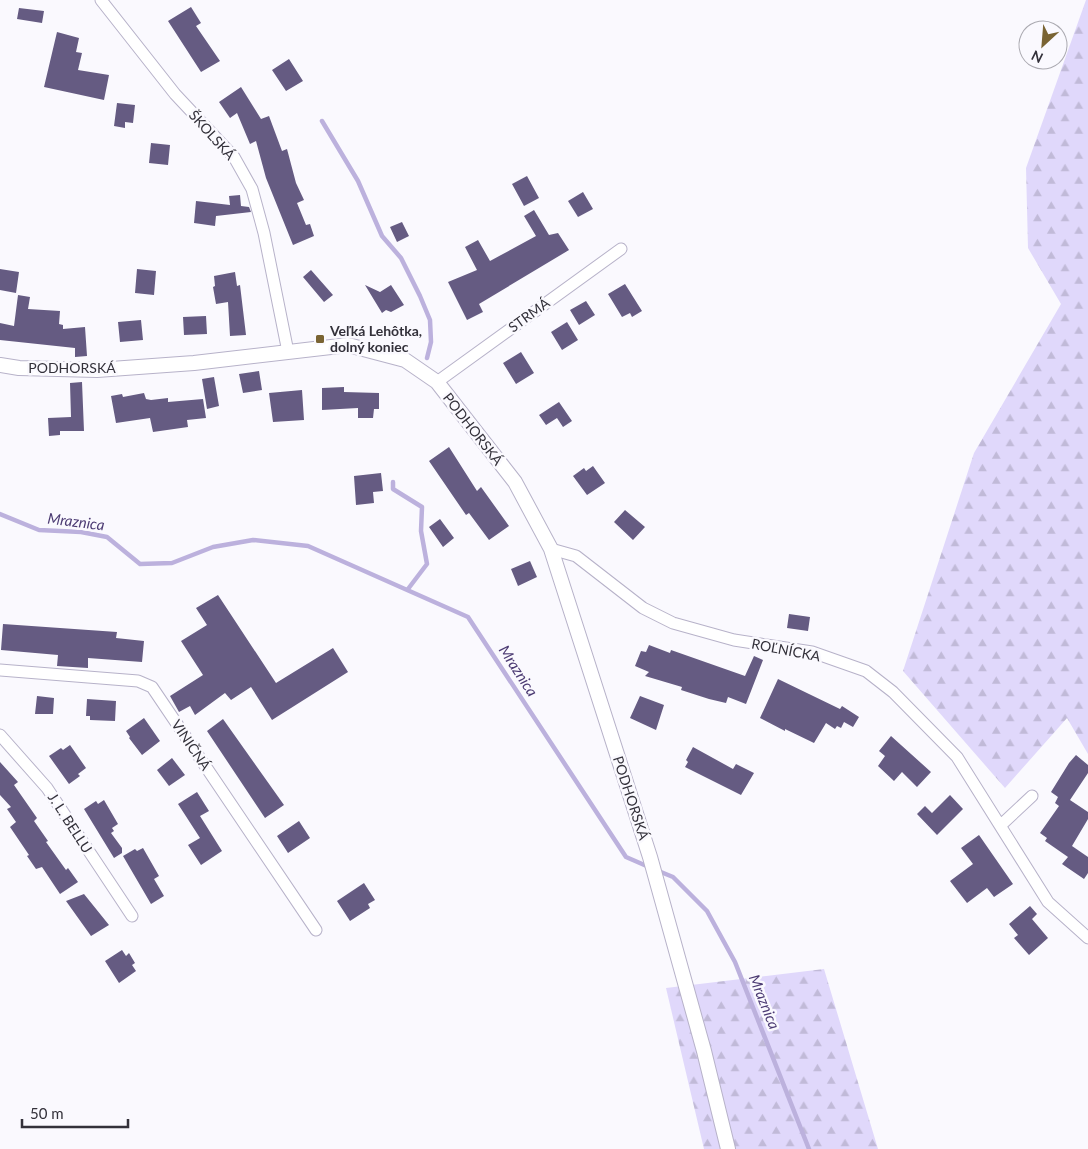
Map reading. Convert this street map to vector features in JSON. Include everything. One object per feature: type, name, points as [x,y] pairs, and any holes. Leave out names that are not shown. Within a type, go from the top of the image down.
[{"type":"street","name":"ŠKOLSKÁ","points":[[101,0],[175,94],[234,157],[252,189],[264,233],[288,352]]},
{"type":"street","name":"STRMÁ","points":[[437,382],[621,249]]},
{"type":"street","name":"PODHORSKÁ","points":[[0,365],[97,370],[348,345],[405,360],[437,382],[515,482],[551,549],[650,857],[704,1051],[728,1149]]},
{"type":"street","name":"ROĽNÍCKA","points":[[551,549],[576,556],[643,608],[673,623],[734,640],[812,652],[866,672],[893,692],[957,757],[1002,825],[1048,902],[1088,938]]},
{"type":"street","name":"VINIČNÁ","points":[[0,670],[138,681],[152,687],[316,930]]},
{"type":"street","name":"J. L. BELLU","points":[[0,735],[47,788],[132,916]]},
{"type":"street","points":[[1002,825],[1032,796]]},
{"type":"green space","points":[[1086,0],[1088,0],[1088,754],[1067,718],[1005,788],[903,671],[974,453],[1061,304],[1028,248],[1026,168],[1061,70],[1068,70],[1068,50]]},
{"type":"green space","points":[[824,969],[878,1149],[704,1149],[666,988]]},
{"type":"building","points":[[191,7],[201,23],[196,26],[220,61],[201,72],[168,21]]},
{"type":"building","points":[[19,8],[44,11],[42,23],[17,19]]},
{"type":"building","points":[[57,32],[79,38],[76,52],[82,53],[78,70],[109,75],[104,100],[44,87]]},
{"type":"building","points":[[289,59],[303,81],[286,91],[272,70]]},
{"type":"building","points":[[241,87],[261,119],[269,116],[282,151],[287,149],[296,183],[304,200],[297,203],[306,225],[310,224],[314,236],[293,245],[266,178],[256,141],[250,144],[237,113],[230,118],[219,102]]},
{"type":"building","points":[[117,103],[135,105],[133,123],[125,122],[125,128],[114,126]]},
{"type":"building","points":[[151,143],[170,145],[168,165],[149,163]]},
{"type":"building","points":[[527,176],[539,198],[524,206],[512,184]]},
{"type":"building","points":[[583,192],[593,209],[578,217],[568,201]]},
{"type":"building","points":[[240,195],[241,206],[249,207],[251,212],[216,216],[215,226],[194,223],[196,201],[230,205],[229,196]]},
{"type":"building","points":[[534,210],[549,235],[558,233],[569,250],[479,304],[483,312],[467,320],[448,282],[477,270],[465,247],[478,240],[490,261],[536,236],[524,216]]},
{"type":"building","points":[[402,222],[409,236],[397,242],[390,227]]},
{"type":"building","points":[[0,269],[19,272],[16,293],[0,290]]},
{"type":"building","points":[[137,269],[156,271],[154,295],[135,293]]},
{"type":"building","points":[[311,270],[333,295],[324,302],[303,277]]},
{"type":"building","points":[[235,272],[237,286],[240,285],[246,335],[230,336],[228,302],[216,304],[213,287],[215,286],[214,276]]},
{"type":"building","points":[[625,284],[642,311],[632,317],[630,313],[622,317],[608,294]]},
{"type":"building","points":[[365,285],[380,292],[391,285],[404,305],[391,312],[386,310],[382,313]]},
{"type":"building","points":[[18,295],[30,297],[28,309],[60,311],[59,324],[63,325],[63,329],[85,327],[87,356],[75,357],[75,348],[0,340],[0,323],[14,326]]},
{"type":"building","points":[[586,301],[595,315],[579,325],[570,310]]},
{"type":"building","points":[[206,316],[207,334],[184,335],[183,317]]},
{"type":"building","points":[[141,320],[143,340],[120,342],[118,322]]},
{"type":"building","points":[[567,322],[578,340],[562,350],[551,332]]},
{"type":"building","points":[[521,352],[534,373],[516,384],[503,363]]},
{"type":"building","points":[[259,371],[262,390],[243,393],[239,374]]},
{"type":"building","points":[[214,377],[219,406],[207,409],[202,379]]},
{"type":"building","points":[[82,382],[84,431],[60,431],[60,435],[49,436],[48,418],[71,417],[70,383]]},
{"type":"building","points":[[344,387],[344,392],[379,393],[379,409],[374,409],[373,418],[358,418],[358,408],[322,410],[322,388]]},
{"type":"building","points":[[302,390],[304,420],[273,422],[269,393]]},
{"type":"building","points":[[144,393],[146,399],[168,398],[168,402],[203,399],[206,418],[187,420],[188,427],[153,432],[150,418],[116,423],[111,396],[122,394],[123,397]]},
{"type":"building","points":[[559,402],[572,421],[563,427],[557,418],[546,425],[539,415]]},
{"type":"building","points":[[449,447],[477,491],[481,487],[509,526],[489,540],[469,513],[466,515],[429,461]]},
{"type":"building","points":[[593,466],[605,483],[587,495],[573,476],[584,468],[586,471]]},
{"type":"building","points":[[381,473],[383,491],[373,492],[374,503],[356,505],[354,476]]},
{"type":"building","points":[[625,510],[645,527],[633,540],[614,522]]},
{"type":"building","points":[[440,519],[454,538],[443,547],[429,527]]},
{"type":"building","points":[[530,561],[537,577],[518,586],[511,569]]},
{"type":"building","points":[[218,595],[276,683],[333,648],[348,672],[272,720],[251,687],[231,700],[225,693],[195,715],[190,706],[179,712],[170,696],[203,675],[181,641],[207,625],[196,608]]},
{"type":"building","points":[[789,614],[810,617],[808,631],[787,628]]},
{"type":"building","points":[[3,624],[117,632],[116,638],[144,641],[142,662],[88,658],[88,668],[57,666],[58,655],[1,650]]},
{"type":"building","points":[[649,645],[670,653],[671,650],[745,676],[754,656],[763,660],[746,704],[728,697],[726,703],[681,690],[682,687],[645,676],[649,672],[635,666],[641,651],[646,652]]},
{"type":"building","points":[[778,679],[840,709],[842,706],[859,717],[853,727],[844,722],[841,728],[837,726],[835,729],[826,723],[814,743],[785,729],[785,731],[760,718]]},
{"type":"building","points":[[37,696],[54,698],[53,714],[35,714]]},
{"type":"building","points":[[640,696],[664,705],[656,730],[630,718]]},
{"type":"building","points":[[87,699],[116,701],[115,721],[90,720],[90,716],[86,716]]},
{"type":"building","points":[[144,718],[160,741],[142,755],[126,731]]},
{"type":"building","points":[[223,719],[284,805],[265,818],[207,731]]},
{"type":"building","points":[[891,736],[931,772],[917,787],[902,772],[894,781],[878,766],[885,756],[879,751]]},
{"type":"building","points":[[70,745],[86,768],[78,774],[80,776],[69,784],[49,756],[61,748],[63,750]]},
{"type":"building","points":[[693,747],[733,769],[736,764],[754,773],[741,795],[685,767],[688,762],[686,760]]},
{"type":"building","points":[[1076,755],[1088,765],[1088,773],[1070,800],[1088,812],[1088,819],[1072,846],[1088,857],[1088,873],[1084,879],[1062,864],[1068,857],[1045,841],[1047,838],[1040,833],[1059,806],[1055,803],[1058,797],[1051,792]]},
{"type":"building","points":[[172,758],[185,775],[169,786],[157,770]]},
{"type":"building","points":[[0,762],[18,782],[14,785],[37,818],[34,821],[48,841],[46,842],[66,870],[68,868],[78,882],[60,894],[42,867],[36,869],[10,827],[16,822],[7,809],[11,807],[0,795]]},
{"type":"building","points":[[197,792],[209,811],[200,816],[222,851],[201,865],[188,845],[200,838],[178,804]]},
{"type":"building","points":[[950,795],[963,809],[937,835],[917,814],[925,806],[932,813]]},
{"type":"building","points":[[104,800],[118,824],[112,828],[114,831],[111,833],[122,848],[122,853],[114,858],[84,809],[96,801],[98,804]]},
{"type":"building","points":[[299,821],[310,838],[288,853],[277,836]]},
{"type":"building","points":[[979,835],[1013,884],[994,897],[987,888],[967,903],[950,881],[973,864],[961,848]]},
{"type":"building","points":[[143,848],[159,876],[154,879],[164,896],[151,904],[123,856],[135,849],[137,851]]},
{"type":"building","points":[[364,883],[375,900],[368,904],[370,908],[350,921],[337,901]]},
{"type":"building","points":[[84,894],[109,925],[91,936],[66,901]]},
{"type":"building","points":[[1030,906],[1037,914],[1032,919],[1048,938],[1029,955],[1014,938],[1018,935],[1009,924]]},
{"type":"building","points":[[122,950],[126,956],[129,953],[135,963],[132,965],[136,971],[119,983],[105,961]]},
{"type":"waterway","points":[[322,121],[358,181],[382,236],[401,258],[420,296],[430,320],[431,342],[427,358]]},
{"type":"waterway","points":[[393,482],[393,489],[422,507],[421,531],[427,564],[408,589]]},
{"type":"waterway","name":"Mraznica","points":[[0,514],[39,530],[81,532],[107,537],[140,564],[172,563],[213,547],[253,540],[308,546],[468,617],[626,857],[649,867]]},
{"type":"waterway","name":"Mraznica","points":[[656,870],[673,877],[707,911],[735,962],[809,1149]]},
{"type":"place","name":"Veľká Lehôtka, dolný koniec","points":[[320,339]]}]
